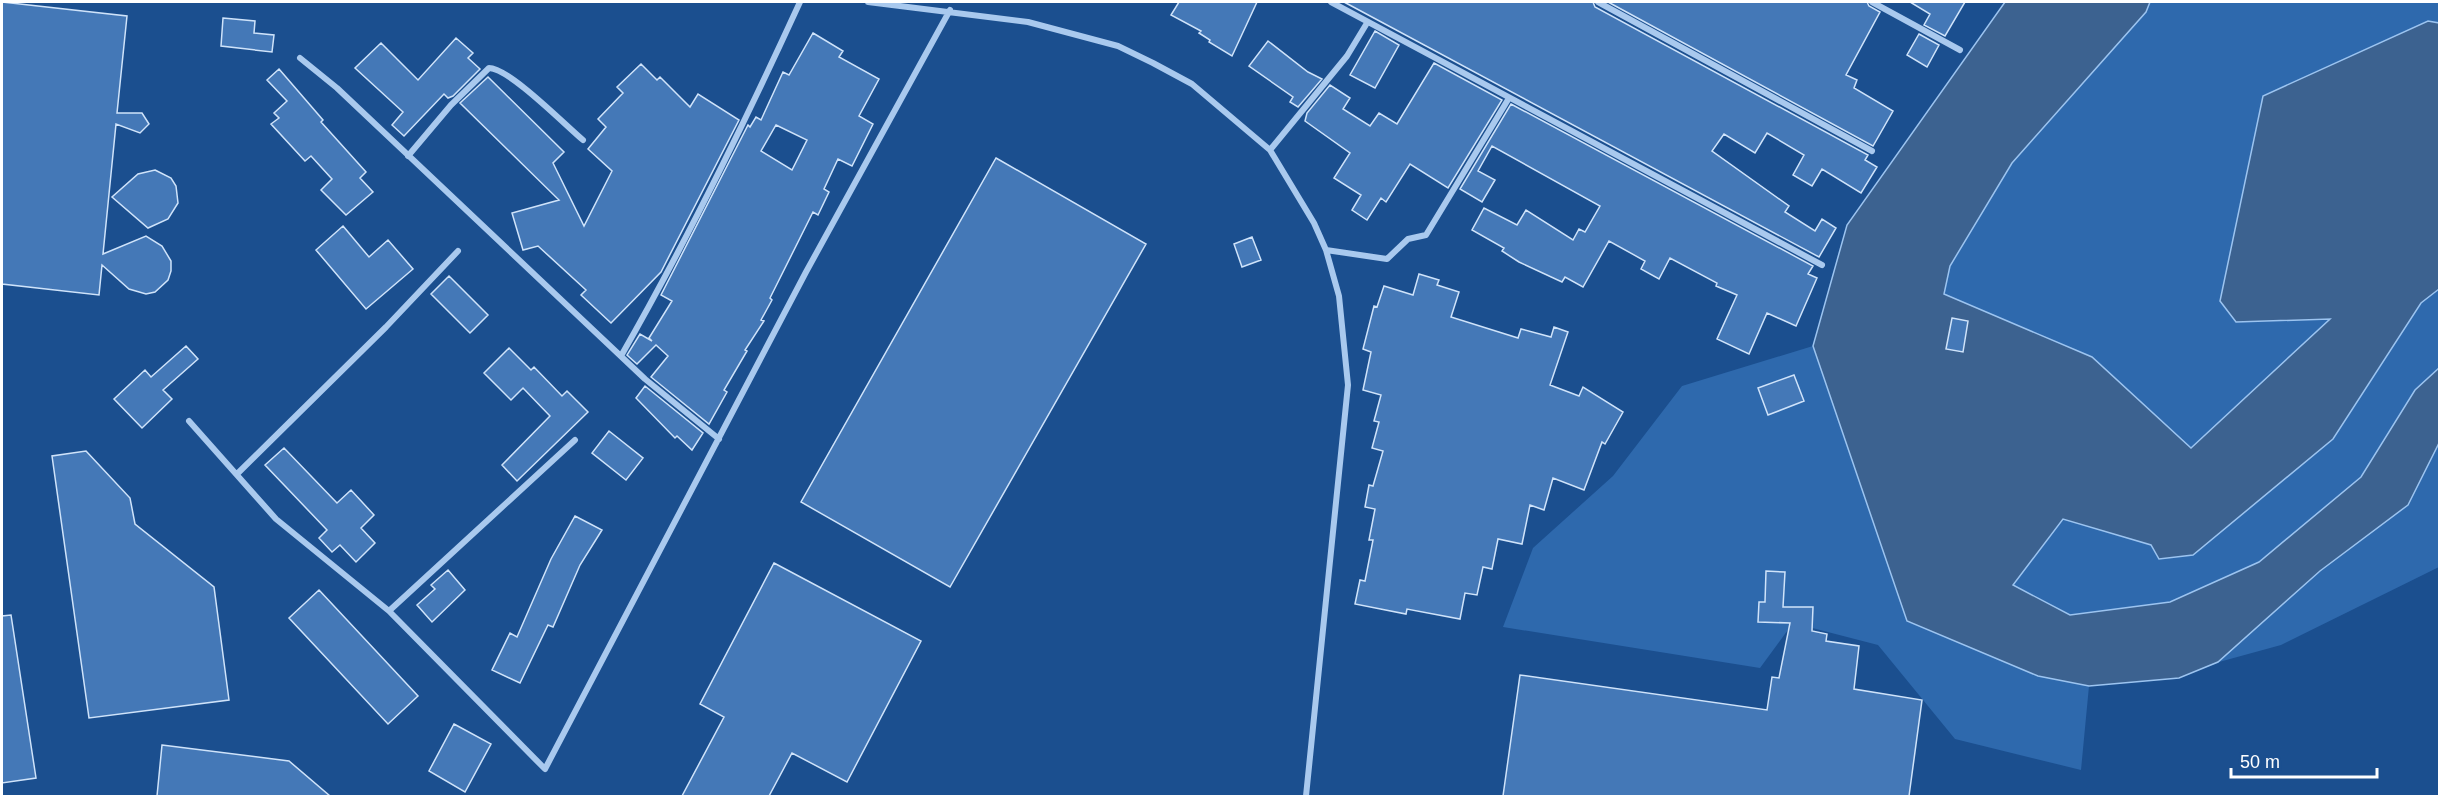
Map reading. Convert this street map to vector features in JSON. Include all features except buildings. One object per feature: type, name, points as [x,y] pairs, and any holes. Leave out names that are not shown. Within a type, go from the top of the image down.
[{"type":"street","points":[[621,356],[669,273],[735,142],[800,2]]},
{"type":"street","points":[[868,2],[929,4],[950,10],[1028,22],[1118,46],[1192,84],[1270,150],[1314,223],[1326,250],[1339,296],[1348,386],[1306,796]]},
{"type":"street","points":[[1331,2],[1822,264]]},
{"type":"street","points":[[1598,2],[1872,150]]},
{"type":"street","points":[[1872,2],[1960,50]]},
{"type":"street","points":[[189,421],[276,519],[389,611],[545,769],[806,272],[950,10]]},
{"type":"street","points":[[1270,150],[1347,56],[1367,22]]},
{"type":"street","points":[[300,58],[337,88],[645,379],[719,439]]},
{"type":"street","points":[[408,156],[451,105],[489,68],[500,70],[522,86],[583,140]]},
{"type":"street","points":[[1326,250],[1387,260],[1408,238],[1426,235],[1509,98]]},
{"type":"street","points":[[237,474],[386,327],[458,251]]},
{"type":"street","points":[[389,611],[575,440]]},
{"type":"shaded area","points":[[2005,2],[2150,2],[2146,12],[2012,163],[1950,266],[1944,294],[2092,357],[2191,448],[2330,319],[2236,322],[2220,301],[2263,96],[2428,21],[2439,23],[2439,289],[2421,303],[2333,439],[2193,555],[2159,559],[2151,545],[2063,519],[2013,585],[2070,615],[2170,602],[2259,562],[2361,477],[2415,390],[2439,368],[2439,443],[2408,505],[2320,571],[2218,662],[2179,678],[2089,686],[2038,676],[1907,621],[1813,346],[1847,225]]},
{"type":"shaded area","points":[[2150,2],[2439,2],[2439,567],[2281,645],[2219,662],[2179,678],[2089,686],[2081,770],[1955,739],[1878,645],[1793,623],[1760,668],[1503,627],[1533,548],[1613,476],[1682,386],[1813,346],[1950,266],[2012,163],[2145,12]]}]
